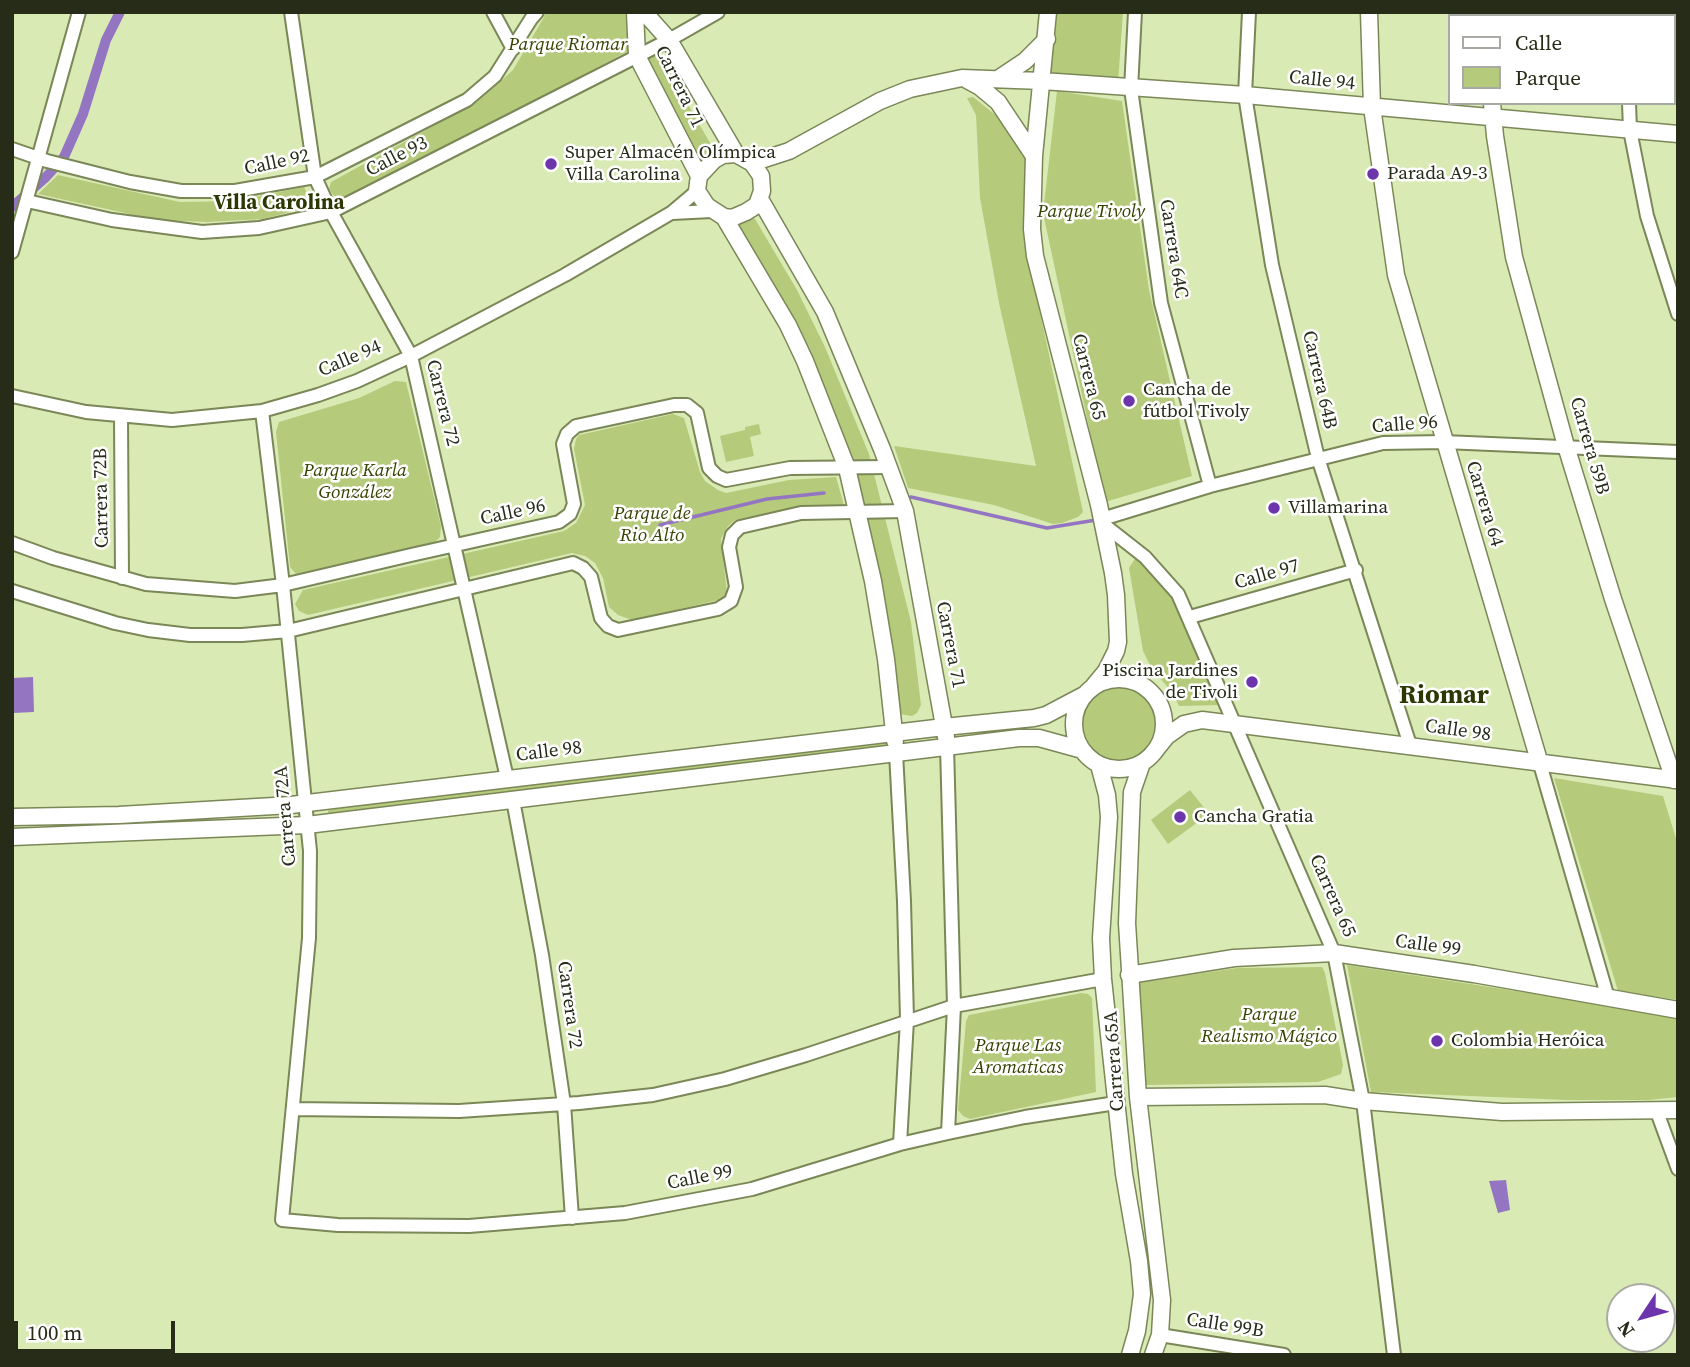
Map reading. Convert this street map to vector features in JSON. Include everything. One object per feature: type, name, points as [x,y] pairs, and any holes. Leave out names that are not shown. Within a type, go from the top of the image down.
[{"type":"street","points":[[12,252],[29,194],[43,160],[79,12]]},
{"type":"street","name":"Carrera 72","points":[[291,12],[316,177],[331,212],[411,356],[507,778]]},
{"type":"street","points":[[493,12],[513,49]]},
{"type":"street","name":"Calle 92","points":[[12,149],[130,183],[181,191],[235,191],[316,177],[467,100],[495,76],[537,12]]},
{"type":"street","name":"Carrera 71","points":[[635,12],[637,56],[698,183]]},
{"type":"street","name":"Carrera 71","points":[[644,12],[669,40],[736,154]]},
{"type":"street","name":"Calle 93","points":[[29,194],[112,220],[202,232],[259,228],[331,212],[669,40],[718,12]]},
{"type":"street","name":"Carrera 65","points":[[1048,12],[1034,156],[1032,229],[1035,256],[1102,521],[1145,556],[1178,594],[1334,953],[1363,1101],[1394,1355]]},
{"type":"street","name":"Carrera 64C","points":[[1135,12],[1131,89],[1161,303],[1210,486]]},
{"type":"street","name":"Carrera 64B","points":[[1249,12],[1245,95],[1272,265],[1318,458],[1410,745]]},
{"type":"street","name":"Carrera 64","points":[[1369,12],[1372,107],[1396,275],[1608,998]]},
{"type":"street","points":[[998,79],[1025,61],[1047,39]]},
{"type":"street","points":[[962,78],[989,93],[1034,156]]},
{"type":"street","name":"Calle 94","points":[[752,163],[789,151],[880,101],[910,89],[962,78],[1245,95],[1372,107],[1493,110],[1630,130],[1678,134]]},
{"type":"street","points":[[1629,105],[1630,130],[1647,216],[1678,314]]},
{"type":"street","name":"Carrera 59B","points":[[1493,110],[1514,257],[1566,446],[1613,599],[1676,784]]},
{"type":"street","points":[[1011,121],[1026,120],[1038,114]]},
{"type":"street","name":"Calle 94","points":[[761,191],[789,151]]},
{"type":"street","points":[[718,214],[740,216],[757,205],[761,176],[752,163],[736,154],[723,155],[714,160],[698,183],[788,325],[806,361],[847,468],[873,581],[886,659],[896,753],[904,901],[907,1020],[900,1144]]},
{"type":"street","name":"Calle 94","points":[[12,396],[55,407],[121,417],[172,419],[262,411],[318,395],[357,381],[411,356],[565,275],[671,214],[698,183]]},
{"type":"street","name":"Carrera 71","points":[[761,191],[825,312],[905,511],[947,746],[954,1006],[948,1133]]},
{"type":"street","name":"Calle 94","points":[[671,214],[718,214]]},
{"type":"street","name":"Calle 96","points":[[12,543],[53,558],[146,584],[235,591],[284,585],[559,522],[570,514],[574,504],[562,444],[567,434],[576,426],[674,405],[687,405],[697,414],[709,468],[726,480],[790,468],[889,467]]},
{"type":"street","name":"Carrera 72A","points":[[262,411],[284,585],[310,852],[309,938],[282,1220]]},
{"type":"street","name":"Carrera 72B","points":[[121,417],[122,578]]},
{"type":"street","name":"Calle 96","points":[[1102,521],[1210,486],[1383,443],[1444,442],[1678,452]]},
{"type":"street","points":[[12,592],[115,623],[149,630],[190,635],[242,635],[288,631],[573,563],[583,568],[591,577],[601,618],[608,626],[618,630],[718,609],[731,601],[736,587],[729,547],[732,535],[740,527],[801,513],[905,511]]},
{"type":"street","points":[[1079,749],[1073,726],[1078,705],[1112,660],[1118,642],[1113,573],[1102,521]]},
{"type":"street","name":"Calle 97","points":[[1190,617],[1356,570]]},
{"type":"street","points":[[12,837],[307,825],[947,746],[1039,738],[1079,749],[1099,765],[1113,769],[1128,769],[1142,763],[1158,747],[1164,726],[1159,704],[1153,695],[1135,682],[1124,680],[1112,680],[1088,692]]},
{"type":"street","name":"Calle 98","points":[[12,817],[119,815],[305,804],[1040,717],[1088,692]]},
{"type":"street","name":"Calle 98","points":[[1158,747],[1167,736],[1184,724],[1202,720],[1410,745],[1676,784]]},
{"type":"street","name":"Carrera 65A","points":[[1142,763],[1132,792],[1127,923],[1138,1097],[1162,1300],[1160,1335],[1153,1355]]},
{"type":"street","name":"Carrera 65A","points":[[1099,765],[1109,817],[1101,938],[1103,979],[1124,1174],[1142,1294],[1137,1331],[1130,1355]]},
{"type":"street","name":"Carrera 72","points":[[513,800],[542,955],[564,1104],[572,1218]]},
{"type":"street","name":"Calle 99","points":[[1129,975],[1234,958],[1334,953],[1474,974],[1678,1010]]},
{"type":"street","points":[[293,1109],[459,1111],[653,1095],[725,1079],[954,1006],[1103,979]]},
{"type":"street","points":[[1138,1097],[1325,1095],[1363,1101],[1502,1112],[1678,1110]]},
{"type":"street","name":"Calle 99","points":[[282,1220],[338,1225],[469,1226],[572,1218],[662,1207],[752,1189],[900,1144],[948,1133],[1025,1117],[1116,1104]]},
{"type":"street","points":[[1657,1112],[1678,1169]]},
{"type":"street","name":"Calle 99B","points":[[1160,1335],[1284,1355]]},
{"type":"green space","name":"Parque Riomar","points":[[547,12],[625,12],[630,50],[461,140],[341,198],[334,196],[329,189],[331,182],[477,102],[513,70]]},
{"type":"green space","points":[[1054,12],[1123,12],[1118,83],[1051,75]]},
{"type":"green space","points":[[657,50],[714,150],[696,164],[642,58]]},
{"type":"green space","name":"Parque Tivoly","points":[[1057,91],[1122,101],[1149,290],[1192,476],[1105,502],[1043,213]]},
{"type":"green space","points":[[973,97],[1002,120],[1025,158],[1026,248],[1083,512],[1078,517],[1062,523],[1053,524],[994,505],[908,488],[894,446],[1036,466],[999,303],[980,198],[976,115],[967,98]]},
{"type":"green space","points":[[58,175],[180,202],[235,201],[304,187],[313,206],[263,219],[207,222],[157,220],[38,194]]},
{"type":"green space","points":[[750,217],[755,219],[797,290],[825,347],[869,454],[911,622],[921,705],[912,716],[899,714],[844,456],[737,227],[740,222]]},
{"type":"green space","name":"Parque Karla González","points":[[395,381],[406,382],[441,526],[440,537],[435,542],[296,574],[290,567],[276,432],[279,422],[359,398]]},
{"type":"green space","name":"Parque de Rio Alto","points":[[673,414],[684,418],[700,472],[705,481],[718,490],[726,493],[789,480],[836,477],[844,505],[795,507],[735,520],[721,539],[727,593],[723,599],[632,620],[618,615],[609,607],[603,578],[595,563],[585,556],[572,553],[308,615],[299,611],[295,604],[303,590],[564,531],[576,523],[585,505],[574,449],[579,435]]},
{"type":"green space","points":[[759,424],[761,434],[750,437],[754,456],[726,462],[720,436]]},
{"type":"green space","points":[[1136,557],[1178,605],[1220,705],[1179,706],[1172,692],[1152,669],[1143,651],[1129,568]]},
{"type":"green space","points":[[1111,687],[1125,687],[1139,693],[1150,704],[1156,725],[1153,740],[1145,752],[1125,763],[1111,763],[1097,757],[1086,746],[1080,732],[1080,718],[1086,704],[1097,693]]},
{"type":"green space","points":[[890,739],[891,748],[328,816],[328,810],[512,784]]},
{"type":"green space","points":[[1554,778],[1663,796],[1678,845],[1678,1000],[1618,991]]},
{"type":"green space","name":"Cancha Gratia","points":[[1190,790],[1209,814],[1168,844],[1151,820]]},
{"type":"green space","points":[[1347,965],[1678,1016],[1678,1097],[1648,1100],[1568,1100],[1371,1092]]},
{"type":"green space","name":"Parque Realismo Mágico","points":[[1322,967],[1343,1065],[1341,1074],[1318,1082],[1146,1085],[1135,983],[1237,968]]},
{"type":"green space","name":"Parque Las Aromaticas","points":[[1081,993],[1092,998],[1096,1092],[970,1119],[963,1116],[958,1110],[966,1021],[969,1015]]},
{"type":"shaded area","points":[[33,677],[34,712],[13,713],[12,678]]},
{"type":"shaded area","points":[[1506,1180],[1510,1210],[1498,1213],[1489,1181]]},
{"type":"waterway","points":[[12,207],[64,157],[83,114],[106,40],[120,12]]},
{"type":"waterway","points":[[660,525],[767,499],[824,493]]},
{"type":"waterway","points":[[911,497],[1047,528],[1096,520]]},
{"type":"place","name":"Super Almacén Olímpica Villa Carolina","points":[[551,164]]},
{"type":"place","name":"Parada A9-3","points":[[1373,174]]},
{"type":"place","name":"Cancha de fútbol Tivoly","points":[[1129,401]]},
{"type":"place","name":"Villamarina","points":[[1274,508]]},
{"type":"place","name":"Piscina Jardines de Tivoli","points":[[1252,682]]},
{"type":"place","name":"Cancha Gratia","points":[[1180,817]]},
{"type":"place","name":"Colombia Heróica","points":[[1437,1041]]},
{"type":"district","name":"Villa Carolina","points":[[279,204]]},
{"type":"district","name":"Riomar","points":[[1444,696]]}]
